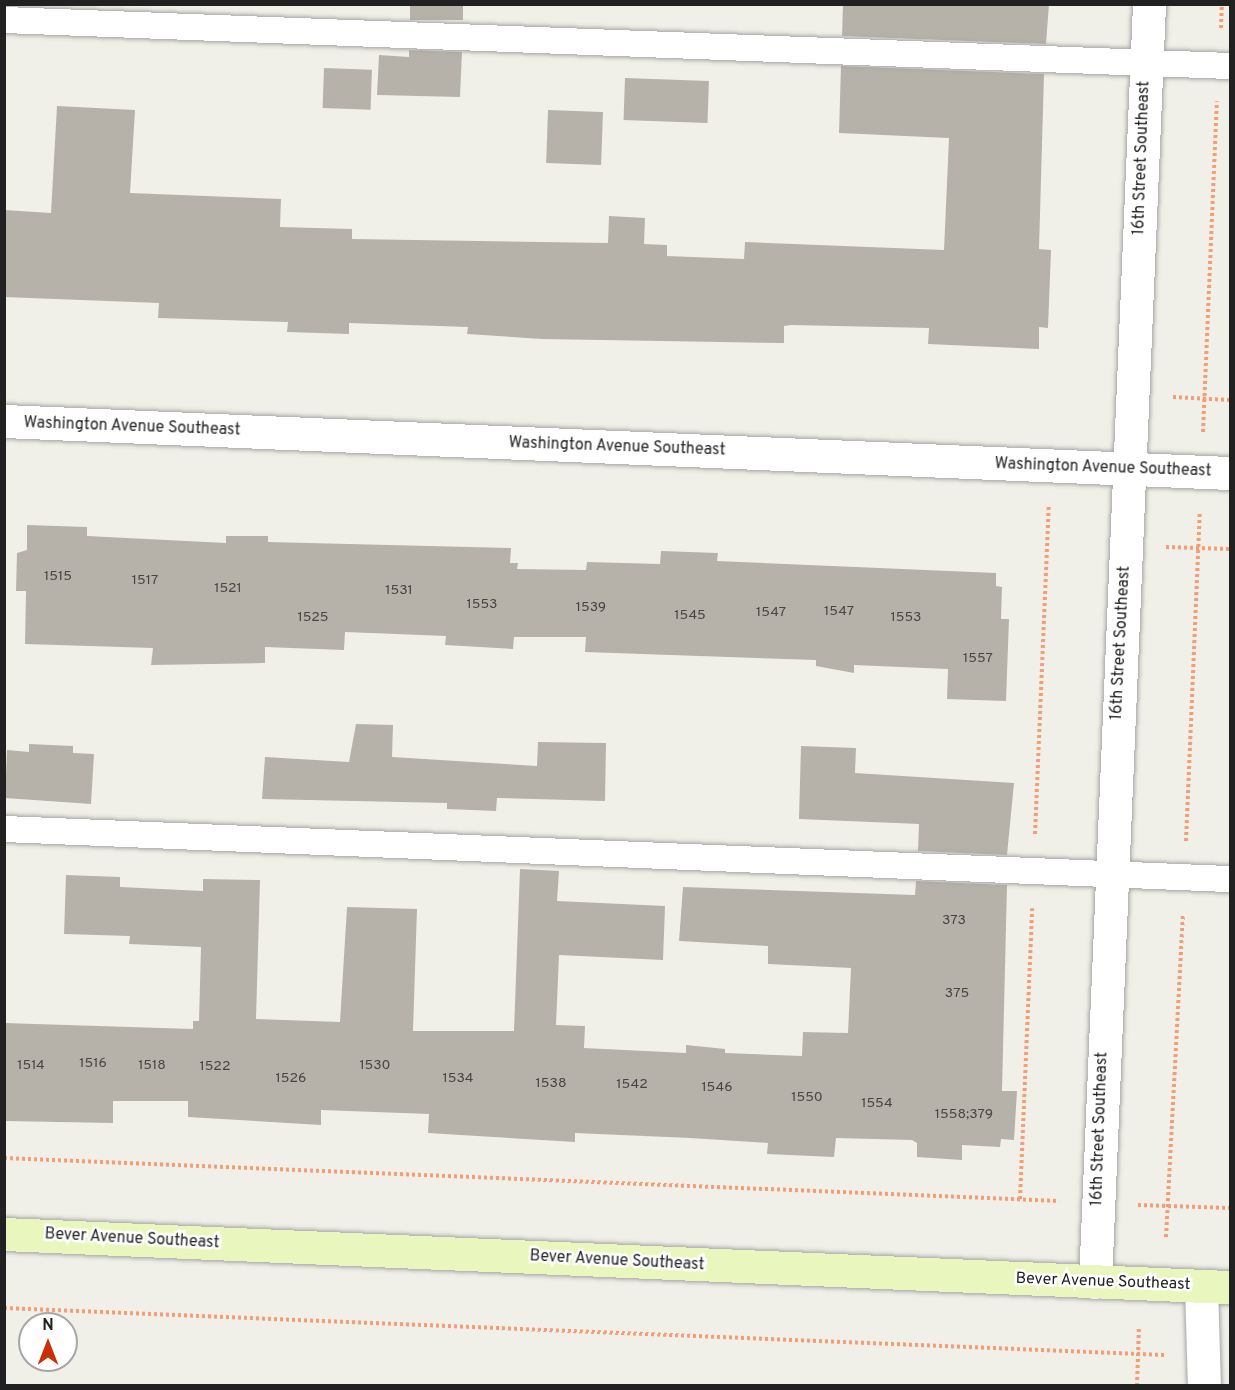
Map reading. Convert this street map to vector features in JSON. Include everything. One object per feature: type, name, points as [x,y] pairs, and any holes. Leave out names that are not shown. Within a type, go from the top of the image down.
[{"type":"street","name":"16th Street Southeast","points":[[1095,1282],[1110,875],[1149,4]]},
{"type":"street","name":"Washington Avenue Southeast","points":[[4,422],[1230,473]]},
{"type":"street","name":"Bever Avenue Southeast","points":[[4,1234],[1216,1286]]},
{"type":"street","points":[[1203,1386],[1216,1286]]},
{"type":"lane","points":[[4,20],[1225,66]]},
{"type":"lane","points":[[4,829],[1230,879]]},
{"type":"path","points":[[1202,440],[1225,66],[1222,4]]},
{"type":"path","points":[[1163,397],[1230,400]]},
{"type":"path","points":[[1156,546],[1230,549]]},
{"type":"path","points":[[4,1158],[1059,1201]]},
{"type":"path","points":[[1128,1204],[1230,1208]]},
{"type":"path","points":[[4,1308],[1165,1355]]},
{"type":"path","points":[[1137,1386],[1139,1326]]},
{"type":"building","points":[[410,4],[463,4],[463,20],[410,20]]},
{"type":"building","points":[[843,4],[1049,4],[1046,44],[842,36]]},
{"type":"building","points":[[409,50],[462,52],[460,97],[377,95],[379,55],[409,57]]},
{"type":"building","points":[[841,66],[1044,74],[1039,249],[1051,250],[1048,328],[1039,327],[1039,349],[928,344],[929,328],[791,325],[784,326],[784,343],[542,339],[467,334],[468,327],[349,323],[349,334],[287,332],[288,322],[158,318],[159,303],[4,297],[4,210],[51,213],[57,106],[135,110],[130,193],[281,199],[280,227],[352,229],[352,239],[608,243],[609,216],[645,218],[644,244],[667,245],[667,256],[744,259],[745,242],[944,250],[949,138],[839,133]]},
{"type":"building","points":[[324,68],[372,70],[371,110],[323,108]]},
{"type":"building","points":[[625,78],[709,81],[707,123],[624,120]]},
{"type":"building","points":[[548,110],[603,112],[601,165],[546,163]]},
{"type":"building","points":[[27,525],[87,527],[87,536],[226,543],[226,536],[268,536],[268,542],[511,548],[510,563],[518,563],[517,569],[586,570],[587,562],[660,564],[661,551],[718,553],[717,561],[996,573],[996,586],[1002,587],[1001,619],[1009,619],[1006,701],[947,699],[948,669],[854,665],[854,673],[816,666],[816,660],[585,652],[586,637],[514,637],[513,649],[445,645],[446,636],[345,632],[344,650],[265,647],[265,663],[151,665],[153,648],[25,644],[26,591],[16,591],[17,553],[27,550]]},
{"type":"building","points":[[356,724],[393,725],[392,757],[537,766],[538,742],[606,743],[605,801],[497,798],[496,811],[447,809],[447,803],[262,799],[265,757],[349,762]]},
{"type":"building","points":[[29,744],[73,746],[73,753],[94,754],[91,804],[5,798],[7,750],[29,752]]},
{"type":"building","points":[[801,746],[856,748],[855,773],[1014,783],[1007,855],[918,851],[919,824],[799,819]]},
{"type":"building","points":[[520,869],[559,871],[557,901],[665,906],[663,960],[559,955],[556,1025],[585,1026],[584,1048],[686,1053],[686,1045],[725,1049],[725,1053],[802,1056],[803,1032],[848,1033],[851,968],[768,964],[768,946],[679,941],[683,887],[915,895],[916,881],[1007,885],[1002,1091],[1017,1091],[1014,1140],[1001,1139],[1000,1147],[962,1145],[962,1160],[917,1157],[917,1143],[912,1140],[836,1138],[834,1157],[767,1154],[768,1143],[690,1138],[575,1133],[575,1142],[428,1133],[429,1114],[321,1110],[321,1125],[188,1117],[188,1101],[113,1101],[113,1123],[4,1121],[4,1023],[193,1029],[193,1021],[199,1021],[201,947],[129,944],[130,936],[64,934],[66,875],[120,877],[120,887],[203,891],[203,879],[260,880],[256,1019],[340,1022],[347,907],[417,909],[413,1031],[514,1031]]}]
